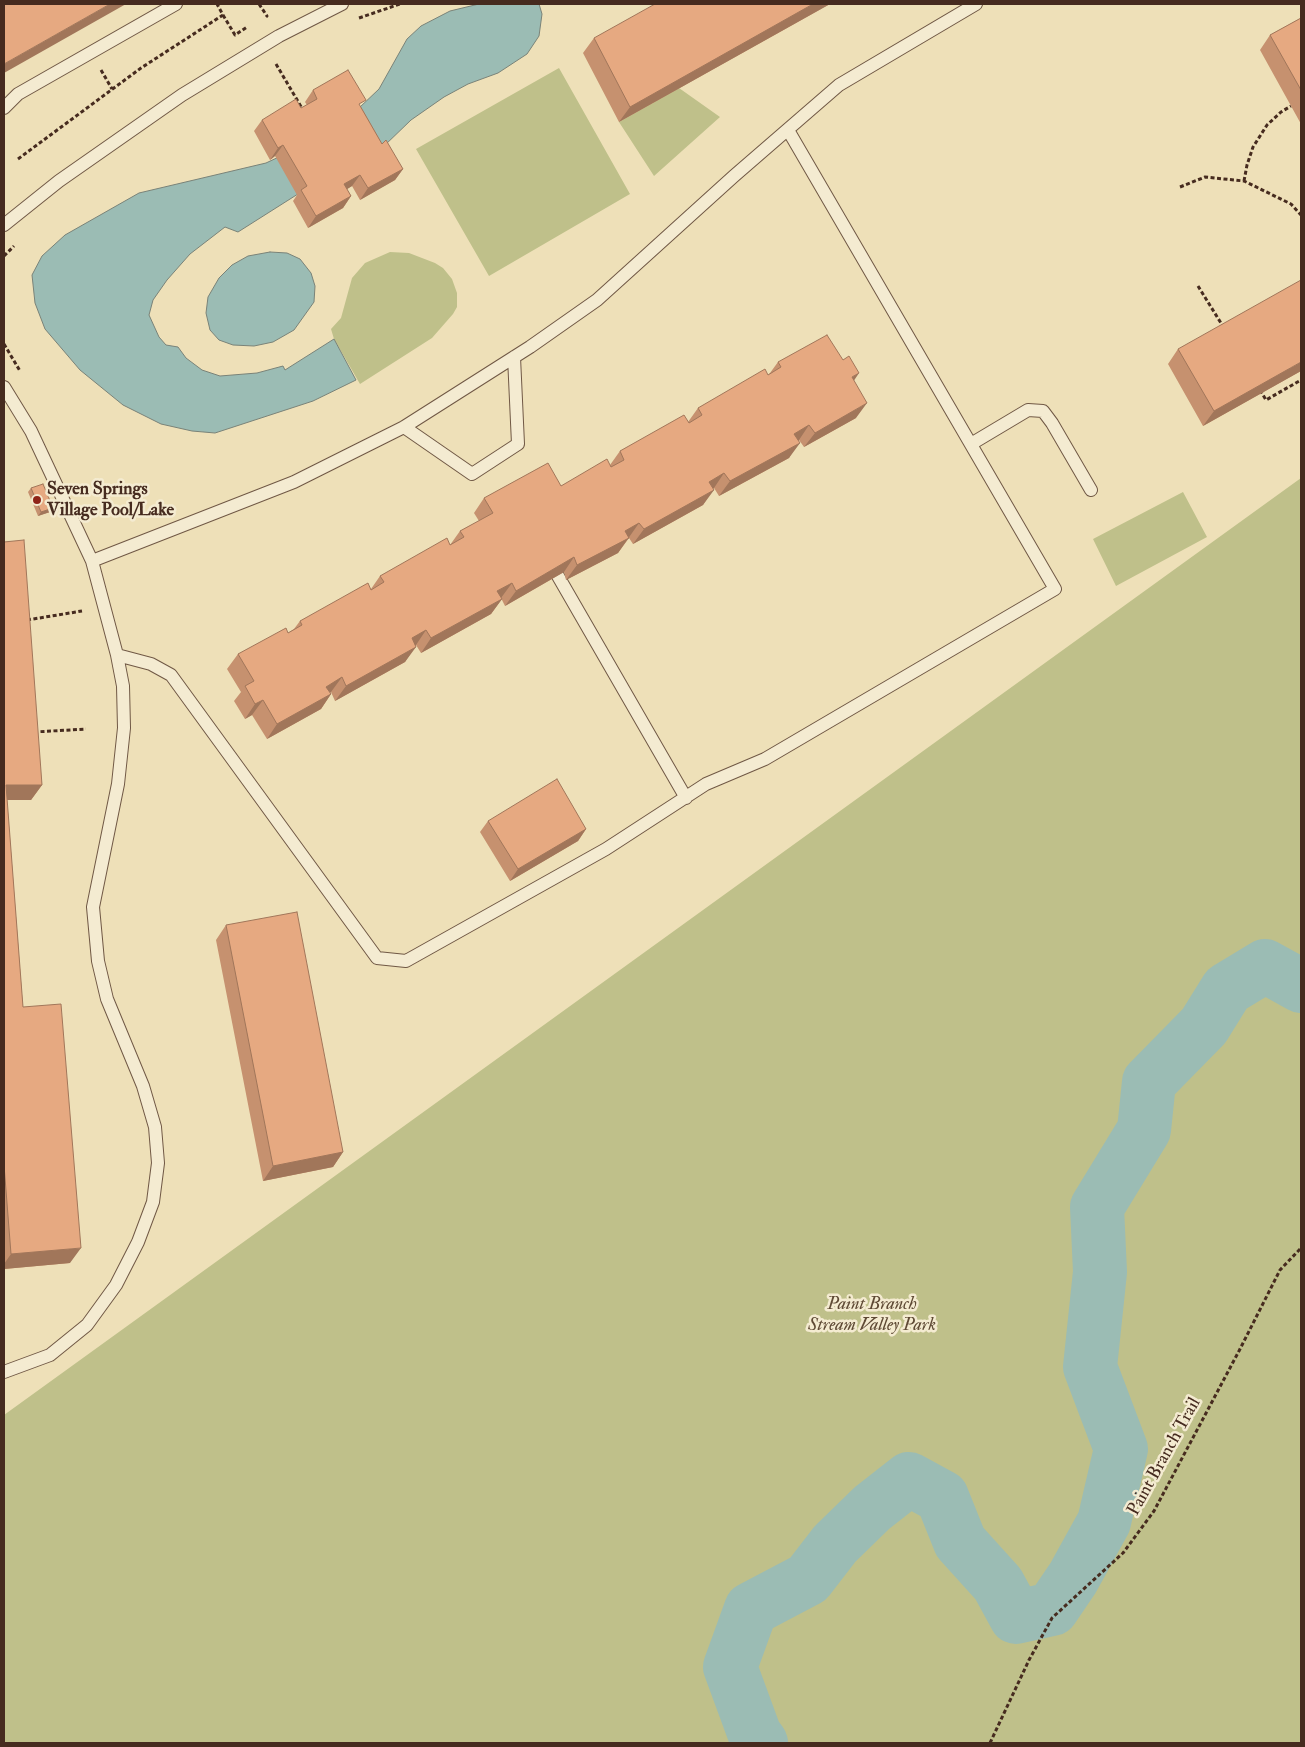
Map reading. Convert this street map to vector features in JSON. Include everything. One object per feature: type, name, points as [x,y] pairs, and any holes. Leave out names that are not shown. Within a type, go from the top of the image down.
[{"type":"lane","points":[[4,108],[18,94],[176,4]]},
{"type":"lane","points":[[4,225],[59,181],[182,95],[279,36],[342,4]]},
{"type":"lane","points":[[92,561],[294,482],[404,427],[514,357],[597,300],[727,182],[839,85],[976,4]]},
{"type":"lane","points":[[117,655],[151,664],[171,675],[377,958],[406,961],[606,849],[706,784],[764,759],[1055,589],[788,130]]},
{"type":"lane","points":[[404,427],[472,474],[518,444],[514,357]]},
{"type":"lane","points":[[4,387],[32,431],[92,561],[117,655],[123,686],[124,728],[118,784],[93,906],[98,961],[107,998],[143,1086],[155,1127],[158,1163],[153,1202],[138,1242],[116,1285],[87,1325],[50,1355],[4,1372]]},
{"type":"lane","points":[[971,444],[1028,410],[1043,411],[1091,490]]},
{"type":"lane","points":[[558,576],[686,798]]},
{"type":"path","points":[[217,4],[235,34],[251,25]]},
{"type":"path","points":[[259,4],[267,16],[259,21]]},
{"type":"path","points":[[358,19],[400,4]]},
{"type":"path","points":[[18,159],[141,68],[223,15]]},
{"type":"path","points":[[267,68],[283,59]]},
{"type":"path","points":[[276,63],[304,113]]},
{"type":"path","points":[[1244,181],[1247,165],[1267,125],[1281,112],[1291,106]]},
{"type":"path","points":[[1180,186],[1204,177],[1244,181],[1290,204],[1301,215]]},
{"type":"path","points":[[4,256],[16,244]]},
{"type":"path","points":[[1198,286],[1226,332]]},
{"type":"path","points":[[1257,385],[1266,400],[1301,380]]},
{"type":"path","points":[[22,621],[83,611]]},
{"type":"path","points":[[26,732],[86,729]]},
{"type":"path","name":"Paint Branch Trail","points":[[990,1743],[1029,1660],[1052,1618],[1123,1553],[1154,1511],[1280,1270],[1301,1248]]},
{"type":"green space","points":[[559,68],[630,194],[489,276],[416,149]]},
{"type":"green space","points":[[679,88],[720,117],[654,176],[619,122]]},
{"type":"green space","points":[[390,252],[409,253],[443,268],[452,279],[457,293],[457,307],[432,338],[360,384],[334,339],[331,329],[341,318],[352,278],[365,263]]},
{"type":"green space","name":"Paint Branch Stream Valley Park","points":[[1301,478],[1301,1743],[4,1743],[4,1415]]},
{"type":"green space","points":[[1183,492],[1207,537],[1116,586],[1093,539]]},
{"type":"water","points":[[479,4],[539,4],[542,14],[539,36],[527,54],[498,73],[468,84],[444,97],[411,120],[383,147],[309,187],[238,232],[225,227],[190,254],[167,280],[153,300],[149,315],[159,337],[166,345],[178,347],[186,358],[202,370],[220,376],[257,373],[283,366],[285,370],[334,339],[356,380],[313,401],[215,433],[192,431],[161,424],[123,405],[80,370],[45,329],[35,303],[32,275],[42,256],[65,235],[139,193],[266,163],[298,148],[359,108],[379,89],[407,39],[421,26],[450,11]]},
{"type":"water","points":[[270,252],[287,253],[300,259],[311,273],[315,286],[314,302],[294,330],[273,342],[254,346],[233,345],[219,340],[210,330],[206,313],[208,297],[219,278],[232,265],[248,256]]},
{"type":"building","points":[[4,4],[110,4],[4,64]]},
{"type":"building","points":[[655,4],[813,4],[630,107],[594,38]]},
{"type":"building","points":[[1301,18],[1301,90],[1270,35]]},
{"type":"building","points":[[348,70],[366,100],[359,104],[382,144],[386,140],[403,169],[368,188],[360,175],[344,184],[351,196],[316,216],[301,190],[307,186],[283,145],[278,148],[262,120],[296,99],[301,108],[317,99],[313,90]]},
{"type":"building","points":[[1301,280],[1301,362],[1214,411],[1178,349]]},
{"type":"building","points":[[827,335],[843,360],[849,356],[859,373],[852,377],[867,403],[815,433],[809,425],[794,434],[800,443],[730,481],[724,473],[709,482],[714,490],[644,529],[639,523],[625,531],[629,538],[577,565],[574,557],[516,591],[512,583],[497,591],[502,599],[431,638],[426,630],[412,638],[416,647],[346,686],[342,677],[326,687],[331,694],[277,724],[263,700],[255,704],[245,686],[254,681],[238,654],[286,628],[288,633],[302,625],[300,621],[368,583],[371,590],[384,582],[380,576],[447,538],[450,545],[464,537],[460,531],[493,513],[484,498],[548,463],[561,486],[607,459],[611,467],[624,460],[620,451],[684,415],[689,423],[702,415],[698,408],[765,369],[768,375],[781,367],[778,362]]},
{"type":"building","points":[[43,484],[53,508],[41,512],[31,488]]},
{"type":"building","points":[[24,540],[42,785],[6,785],[23,1007],[61,1004],[81,1248],[11,1254],[4,1165],[4,542]]},
{"type":"building","points":[[557,779],[586,829],[518,869],[488,821]]},
{"type":"building","points":[[297,912],[343,1152],[273,1166],[226,925]]},
{"type":"waterway","points":[[761,1743],[755,1735],[730,1667],[751,1609],[808,1579],[835,1544],[872,1508],[909,1479],[942,1497],[960,1542],[998,1584],[1016,1617],[1052,1609],[1073,1578],[1104,1522],[1121,1449],[1090,1367],[1100,1272],[1097,1207],[1144,1130],[1149,1082],[1204,1026],[1227,989],[1265,966],[1301,986]]},
{"type":"place","name":"Seven Springs Village Pool/Lake","points":[[37,500]]}]
